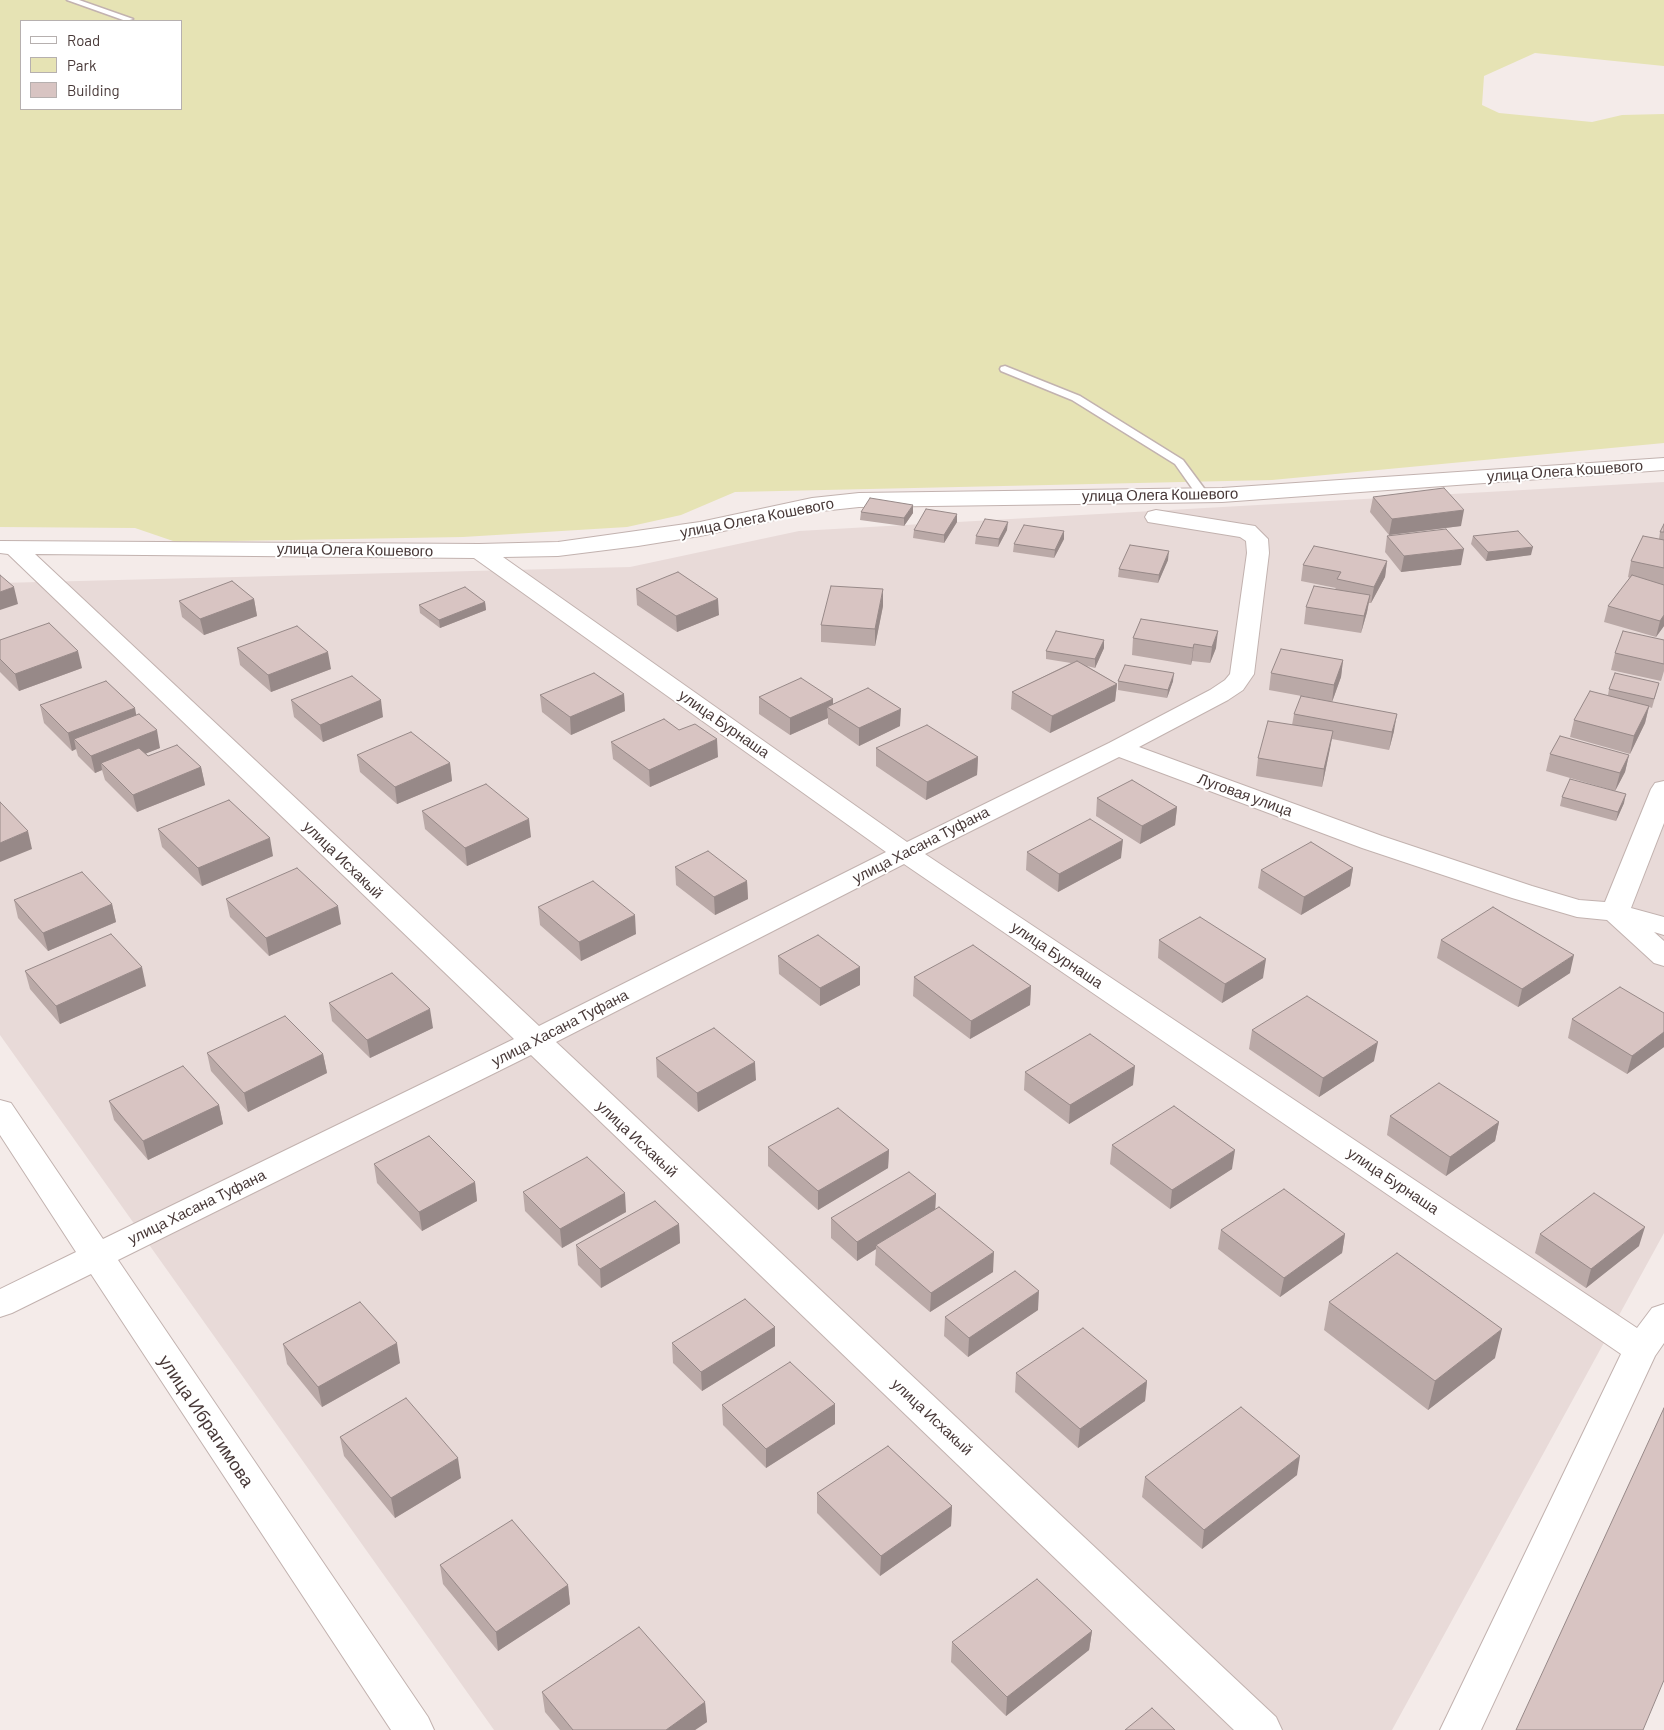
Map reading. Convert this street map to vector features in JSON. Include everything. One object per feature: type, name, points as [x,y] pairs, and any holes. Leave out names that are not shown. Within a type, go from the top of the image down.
[{"type":"street","name":"улица Олега Кошевого","points":[[7,547],[479,551],[558,549],[700,529],[812,505],[859,500],[1203,495],[1664,464]]},
{"type":"street","points":[[1118,748],[1219,695],[1234,685],[1242,674],[1258,553],[1257,538],[1247,532],[1156,517]]},
{"type":"street","name":"улица Исхакый","points":[[7,547],[1262,1730]]},
{"type":"street","name":"улица Бурнаша","points":[[479,551],[906,853],[1641,1349]]},
{"type":"street","name":"улица Хасана Туфана","points":[[0,1304],[534,1042],[906,853],[1118,748]]},
{"type":"street","name":"Луговая улица","points":[[1118,748],[1372,842],[1522,892],[1577,908],[1616,912],[1664,926]]},
{"type":"street","points":[[1664,789],[1616,912],[1664,957]]},
{"type":"street","name":"улица Ибрагимова","points":[[0,1111],[414,1730]]},
{"type":"street","points":[[1460,1730],[1641,1349],[1664,1317]]},
{"type":"lane","points":[[71,0],[129,19]]},
{"type":"lane","points":[[1005,369],[1076,398],[1179,462],[1203,495]]},
{"type":"shaded area","points":[[1664,482],[1664,1233],[1392,1730],[494,1730],[0,1035],[0,583],[630,567],[799,531]]},
{"type":"green space","points":[[0,0],[1664,0],[1664,66],[1535,53],[1484,76],[1482,105],[1499,113],[1592,122],[1622,115],[1664,114],[1664,443],[1272,480],[735,492],[681,515],[627,527],[463,537],[176,542],[135,528],[0,527]]},
{"type":"building","points":[[1444,488],[1464,510],[1392,519],[1373,497]]},
{"type":"building","points":[[870,498],[913,505],[904,518],[861,512]]},
{"type":"building","points":[[926,509],[957,514],[944,535],[914,530]]},
{"type":"building","points":[[985,519],[1008,522],[999,539],[976,536]]},
{"type":"building","points":[[1664,524],[1664,532],[1660,532]]},
{"type":"building","points":[[1024,525],[1064,531],[1055,550],[1014,544]]},
{"type":"building","points":[[1446,529],[1464,549],[1404,556],[1387,536]]},
{"type":"building","points":[[1518,531],[1533,547],[1488,552],[1473,536]]},
{"type":"building","points":[[1643,536],[1664,540],[1664,568],[1631,561]]},
{"type":"building","points":[[1130,545],[1169,551],[1159,575],[1119,569]]},
{"type":"building","points":[[1314,546],[1387,561],[1374,587],[1337,579],[1341,572],[1303,565]]},
{"type":"building","points":[[678,572],[718,599],[676,616],[636,589]]},
{"type":"building","points":[[0,575],[14,587],[0,592]]},
{"type":"building","points":[[1632,575],[1664,585],[1664,615],[1660,621],[1608,606]]},
{"type":"building","points":[[232,581],[254,599],[200,619],[179,601]]},
{"type":"building","points":[[831,586],[883,589],[875,629],[821,625]]},
{"type":"building","points":[[1314,586],[1370,595],[1364,616],[1306,607]]},
{"type":"building","points":[[465,587],[485,602],[439,620],[419,605]]},
{"type":"building","points":[[1141,619],[1218,631],[1212,647],[1194,644],[1193,648],[1133,638]]},
{"type":"building","points":[[49,623],[78,651],[15,674],[0,659],[0,640]]},
{"type":"building","points":[[297,626],[328,652],[268,675],[237,648]]},
{"type":"building","points":[[1056,631],[1104,640],[1095,659],[1046,651]]},
{"type":"building","points":[[1623,631],[1664,640],[1664,664],[1615,653]]},
{"type":"building","points":[[1281,649],[1343,660],[1334,685],[1271,673]]},
{"type":"building","points":[[1077,661],[1117,684],[1052,716],[1012,692]]},
{"type":"building","points":[[1125,665],[1174,673],[1168,690],[1118,681]]},
{"type":"building","points":[[594,673],[624,694],[570,717],[540,695]]},
{"type":"building","points":[[1615,673],[1659,683],[1654,699],[1609,689]]},
{"type":"building","points":[[352,676],[381,700],[320,725],[291,700]]},
{"type":"building","points":[[801,678],[833,699],[790,718],[759,697]]},
{"type":"building","points":[[106,681],[135,708],[68,733],[40,705]]},
{"type":"building","points":[[868,688],[901,709],[859,728],[827,707]]},
{"type":"building","points":[[1590,691],[1649,706],[1634,736],[1574,720]]},
{"type":"building","points":[[1301,696],[1397,714],[1392,732],[1294,714]]},
{"type":"building","points":[[139,714],[157,730],[91,756],[74,739]]},
{"type":"building","points":[[664,719],[679,730],[695,724],[717,739],[649,770],[611,742]]},
{"type":"building","points":[[1268,721],[1333,731],[1324,769],[1258,758]]},
{"type":"building","points":[[927,725],[978,757],[927,782],[876,748]]},
{"type":"building","points":[[411,732],[450,763],[395,787],[357,755]]},
{"type":"building","points":[[1560,736],[1629,755],[1620,773],[1550,754]]},
{"type":"building","points":[[177,745],[201,767],[133,795],[101,763],[139,748],[148,756]]},
{"type":"building","points":[[1570,779],[1626,794],[1618,812],[1562,797]]},
{"type":"building","points":[[1132,780],[1177,807],[1142,826],[1097,798]]},
{"type":"building","points":[[486,784],[529,819],[465,848],[422,811]]},
{"type":"building","points":[[229,800],[270,838],[198,868],[158,829]]},
{"type":"building","points":[[0,802],[28,831],[0,843]]},
{"type":"building","points":[[1090,819],[1123,840],[1059,874],[1027,852]]},
{"type":"building","points":[[1311,842],[1353,868],[1304,897],[1261,870]]},
{"type":"building","points":[[708,851],[747,881],[714,897],[675,867]]},
{"type":"building","points":[[297,868],[338,906],[266,938],[226,899]]},
{"type":"building","points":[[82,872],[112,904],[43,933],[14,900]]},
{"type":"building","points":[[593,881],[635,915],[579,942],[538,907]]},
{"type":"building","points":[[1493,907],[1574,955],[1522,989],[1441,940]]},
{"type":"building","points":[[1200,917],[1266,959],[1225,984],[1159,940]]},
{"type":"building","points":[[111,934],[142,967],[56,1006],[25,971]]},
{"type":"building","points":[[818,935],[860,967],[820,988],[778,956]]},
{"type":"building","points":[[973,945],[1031,986],[971,1021],[914,977]]},
{"type":"building","points":[[392,973],[430,1009],[367,1040],[329,1003]]},
{"type":"building","points":[[1620,987],[1664,1013],[1664,1032],[1632,1056],[1572,1019]]},
{"type":"building","points":[[1307,996],[1378,1042],[1323,1078],[1252,1030]]},
{"type":"building","points":[[285,1016],[323,1054],[244,1093],[207,1053]]},
{"type":"building","points":[[714,1028],[755,1062],[697,1093],[656,1058]]},
{"type":"building","points":[[1090,1034],[1135,1066],[1070,1105],[1025,1072]]},
{"type":"building","points":[[183,1066],[219,1105],[143,1141],[109,1101]]},
{"type":"building","points":[[1439,1083],[1499,1122],[1450,1157],[1390,1116]]},
{"type":"building","points":[[1174,1106],[1235,1150],[1172,1190],[1112,1145]]},
{"type":"building","points":[[838,1108],[889,1150],[818,1191],[768,1147]]},
{"type":"building","points":[[429,1136],[475,1182],[419,1212],[374,1164]]},
{"type":"building","points":[[587,1157],[625,1193],[560,1229],[523,1192]]},
{"type":"building","points":[[909,1172],[936,1194],[857,1242],[831,1218]]},
{"type":"building","points":[[1284,1189],[1345,1234],[1284,1278],[1221,1230]]},
{"type":"building","points":[[1594,1193],[1645,1227],[1591,1269],[1540,1234]]},
{"type":"building","points":[[655,1201],[679,1224],[600,1269],[576,1245]]},
{"type":"building","points":[[939,1207],[994,1252],[931,1293],[876,1245]]},
{"type":"building","points":[[1397,1253],[1502,1329],[1435,1381],[1329,1302]]},
{"type":"building","points":[[1015,1271],[1039,1291],[969,1338],[945,1317]]},
{"type":"building","points":[[745,1299],[775,1327],[701,1372],[672,1343]]},
{"type":"building","points":[[360,1302],[397,1343],[318,1387],[283,1344]]},
{"type":"building","points":[[1083,1328],[1147,1381],[1080,1429],[1016,1373]]},
{"type":"building","points":[[790,1362],[835,1404],[766,1449],[722,1405]]},
{"type":"building","points":[[406,1398],[458,1458],[391,1498],[340,1437]]},
{"type":"building","points":[[1241,1407],[1300,1456],[1204,1530],[1145,1477]]},
{"type":"building","points":[[1664,1408],[1664,1680],[1643,1730],[1516,1730]]},
{"type":"building","points":[[888,1446],[952,1506],[881,1556],[817,1493]]},
{"type":"building","points":[[512,1520],[568,1585],[496,1632],[440,1565]]},
{"type":"building","points":[[1037,1579],[1092,1631],[1007,1697],[952,1642]]},
{"type":"building","points":[[639,1627],[705,1702],[666,1730],[573,1730],[542,1692]]},
{"type":"building","points":[[1152,1708],[1175,1730],[1125,1730]]}]
